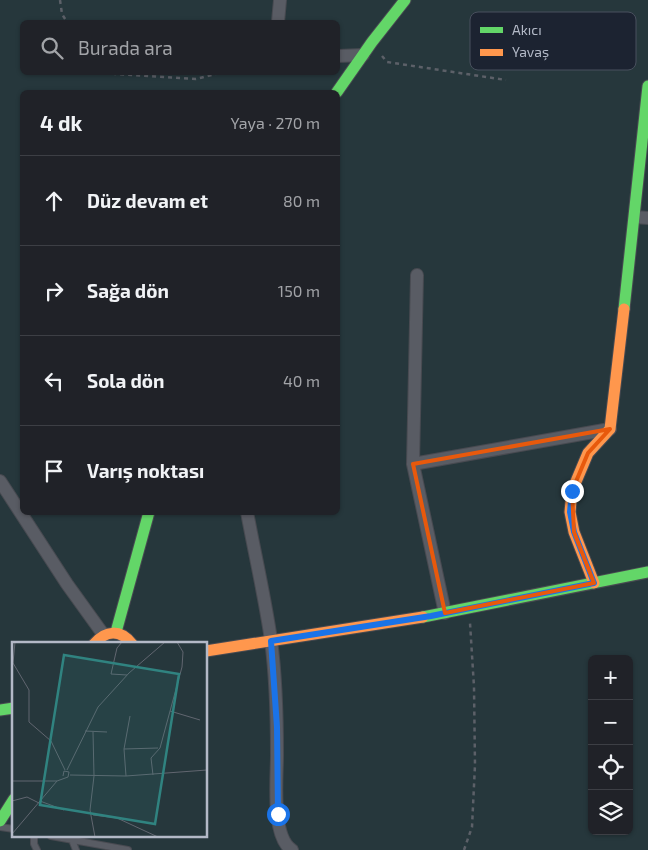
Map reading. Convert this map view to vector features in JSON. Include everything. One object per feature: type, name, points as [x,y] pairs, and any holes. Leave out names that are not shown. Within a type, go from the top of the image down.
[{"type":"street","points":[[278,20],[280,0]]},
{"type":"street","points":[[337,90],[405,0]]},
{"type":"street","points":[[340,56],[363,55]]},
{"type":"street","points":[[594,583],[574,532],[570,512],[572,491],[588,454],[610,429],[642,218],[648,86]]},
{"type":"street","points":[[417,275],[413,464],[445,613]]},
{"type":"street","points":[[413,464],[610,429]]},
{"type":"street","points":[[0,481],[20,512]]},
{"type":"street","points":[[22,515],[67,584],[105,637]]},
{"type":"street","points":[[105,637],[148,515]]},
{"type":"street","points":[[248,515],[271,641],[277,727],[280,832],[288,848],[292,850]]},
{"type":"street","points":[[208,651],[445,613],[648,572]]},
{"type":"street","points":[[105,637],[128,638],[131,642]]},
{"type":"street","points":[[0,821],[12,802]]},
{"type":"lane","points":[[34,838],[37,850]]},
{"type":"lane","points":[[62,838],[128,850]]},
{"type":"lane","points":[[72,840],[76,850]]},
{"type":"path","points":[[60,0],[65,20]]},
{"type":"path","points":[[372,42],[386,62],[506,80]]},
{"type":"path","points":[[131,75],[196,79],[211,75]]},
{"type":"path","points":[[464,850],[472,827],[475,765],[474,687],[468,608]]},
{"type":"highlighted area","points":[[610,429],[588,453],[572,491],[574,532],[594,583],[445,613],[413,464]]},
{"type":"shaded area","points":[[0,0],[648,0],[648,850],[0,850]]},
{"type":"traffic: fast","points":[[338,90],[372,42],[405,0]]},
{"type":"traffic: fast","points":[[624,309],[648,86]]},
{"type":"traffic: fast","points":[[116,632],[148,515]]},
{"type":"traffic: fast","points":[[423,617],[648,572]]},
{"type":"traffic: fast","points":[[0,710],[12,708]]},
{"type":"traffic: fast","points":[[0,821],[12,802]]},
{"type":"traffic: slow","points":[[594,583],[574,532],[570,512],[572,491],[588,453],[610,429],[624,309]]},
{"type":"traffic: slow","points":[[208,651],[423,617]]},
{"type":"traffic: slow","points":[[96,642],[103,636],[113,633],[123,636],[130,642]]},
{"type":"route","points":[[278,814],[277,727],[271,641],[431,616],[594,583],[574,532],[570,512],[572,491]]}]
